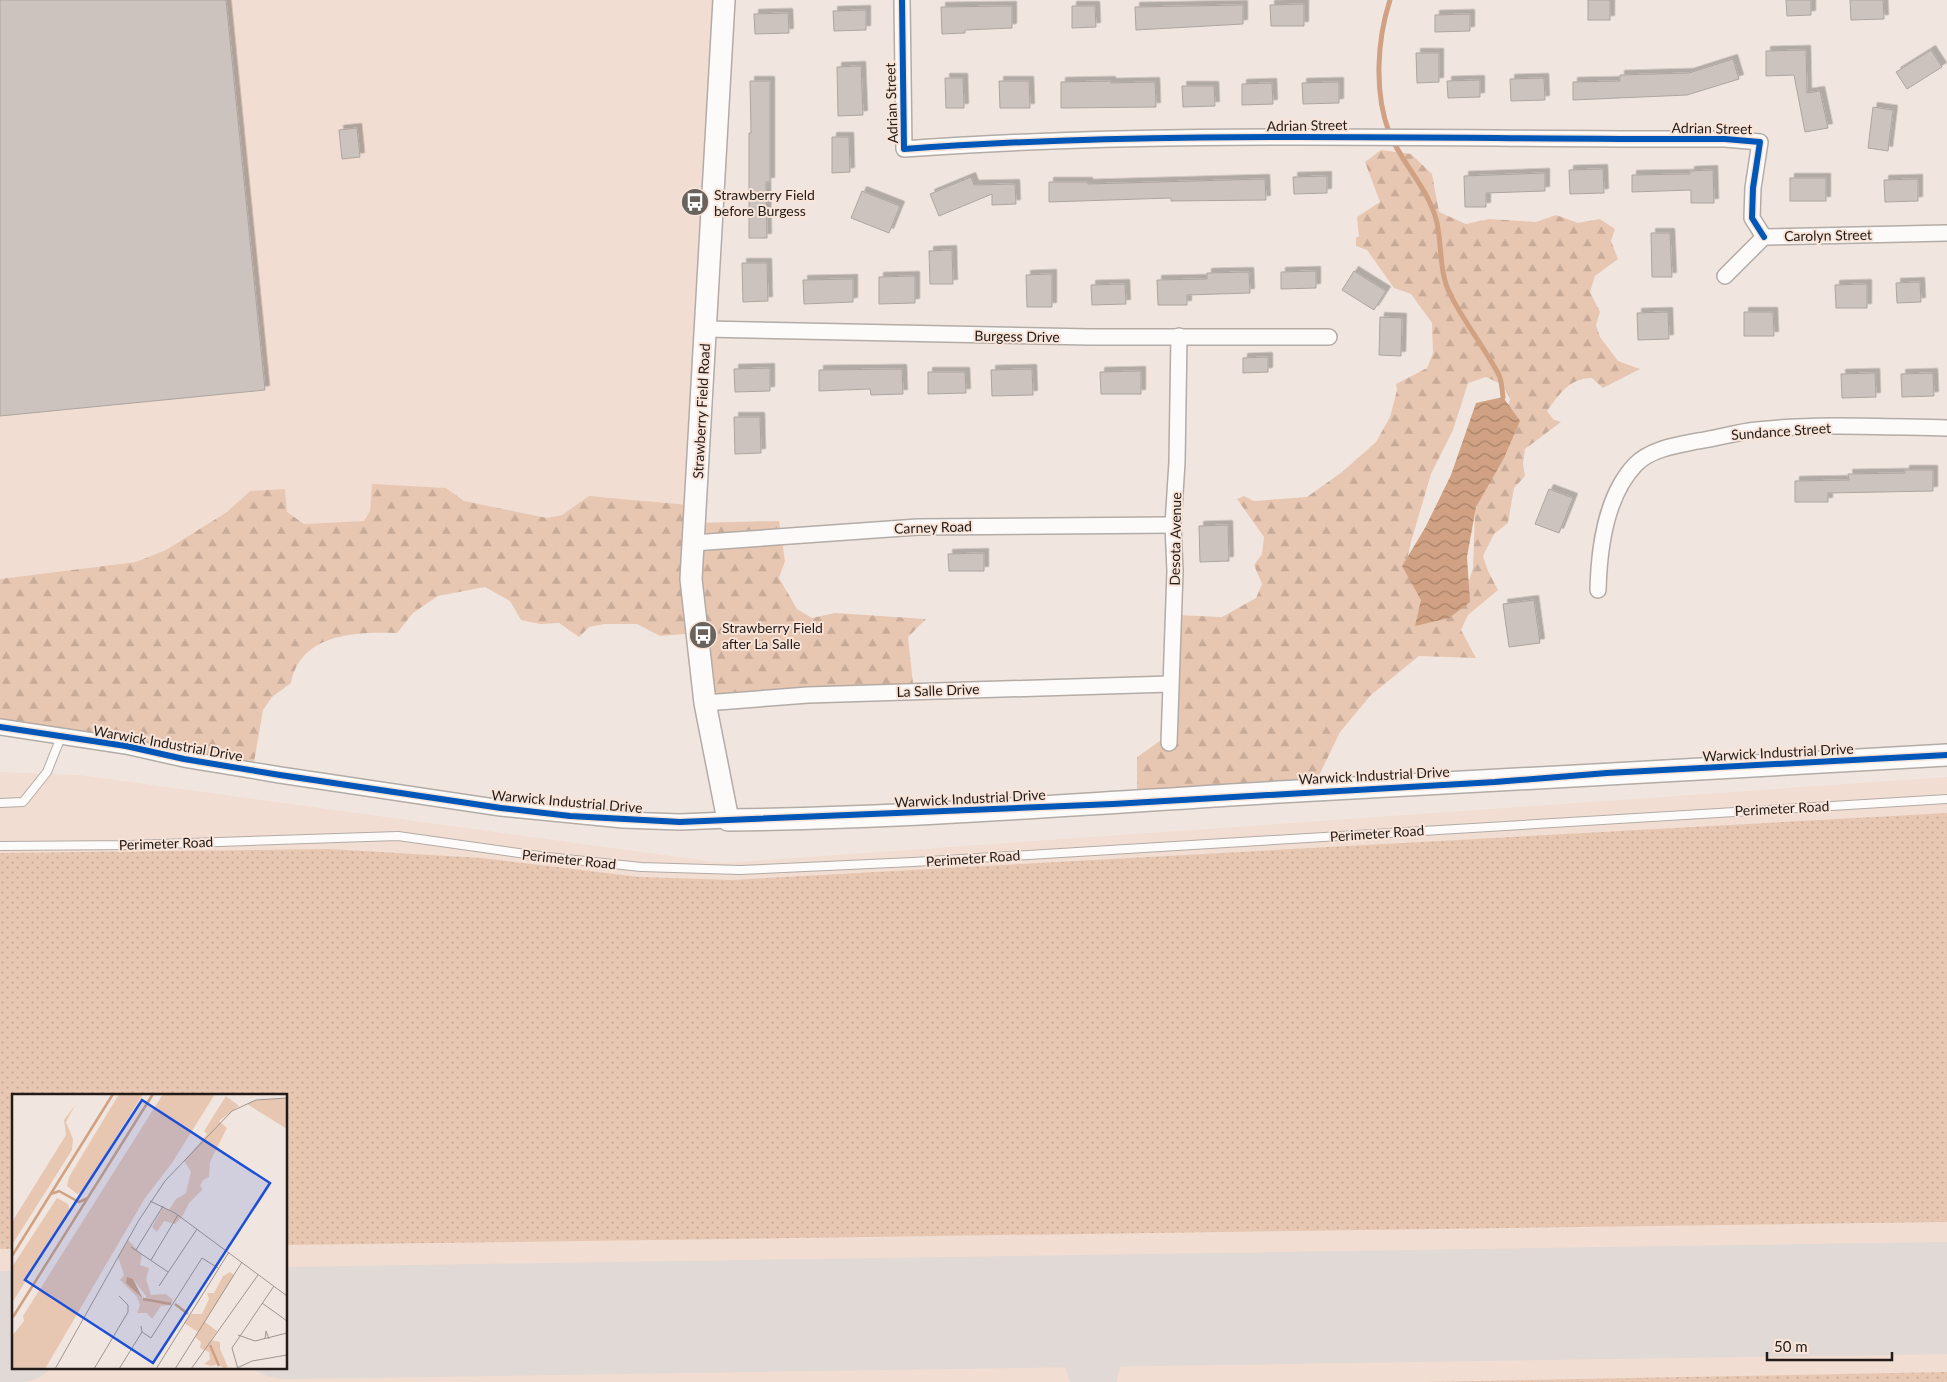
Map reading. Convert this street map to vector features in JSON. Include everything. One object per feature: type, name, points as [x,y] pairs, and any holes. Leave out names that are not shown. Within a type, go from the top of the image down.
[{"type":"street","name":"Strawberry Field Road","points":[[724,0],[693,543],[693,608],[705,703],[728,820]]},
{"type":"street","name":"Adrian Street","points":[[902,0],[904,149],[983,143],[1392,136],[1508,139],[1725,139],[1760,142],[1753,188],[1752,218],[1764,237]]},
{"type":"street","name":"Carolyn Street","points":[[1725,276],[1764,237],[1947,233]]},
{"type":"street","name":"Burgess Drive","points":[[705,329],[963,335],[1329,336]]},
{"type":"street","name":"Desota Avenue","points":[[1169,742],[1175,571],[1173,525],[1177,462],[1179,336]]},
{"type":"street","name":"Sundance Street","points":[[1598,590],[1601,539],[1608,516],[1626,478],[1636,464],[1651,454],[1716,436],[1758,430],[1810,426],[1947,428]]},
{"type":"street","name":"Carney Road","points":[[693,543],[918,527],[1173,525]]},
{"type":"street","name":"La Salle Drive","points":[[705,703],[836,694],[1170,684]]},
{"type":"street","name":"Warwick Industrial Drive","points":[[0,727],[270,773],[501,808],[570,816],[680,822],[795,819],[1113,804],[1495,782],[1606,773],[1947,755]]},
{"type":"lane","points":[[0,803],[23,802],[47,772],[62,737]]},
{"type":"lane","name":"Perimeter Road","points":[[0,846],[398,836],[547,858],[641,867],[740,870],[913,862],[1947,799]]},
{"type":"shaded area","points":[[0,0],[723,0],[689,505],[590,496],[562,515],[547,518],[464,501],[445,488],[372,485],[370,511],[364,521],[304,524],[287,512],[285,489],[250,491],[227,512],[166,550],[136,562],[0,579]]},
{"type":"shaded area","points":[[0,772],[79,775],[722,863],[1947,777],[1947,1382],[0,1382]]},
{"type":"green space","points":[[1381,150],[1411,154],[1432,174],[1439,212],[1466,224],[1489,219],[1536,222],[1556,215],[1578,223],[1600,219],[1615,229],[1611,241],[1618,259],[1595,276],[1590,292],[1600,312],[1596,325],[1600,337],[1618,361],[1640,369],[1603,388],[1592,378],[1577,381],[1565,388],[1547,411],[1554,420],[1561,422],[1525,449],[1523,464],[1525,476],[1514,488],[1508,523],[1494,534],[1483,556],[1498,590],[1468,615],[1461,630],[1476,658],[1419,656],[1371,695],[1340,732],[1312,790],[1137,800],[1137,757],[1170,734],[1176,615],[1222,617],[1256,598],[1262,584],[1254,565],[1262,554],[1264,537],[1237,499],[1244,496],[1254,501],[1307,497],[1342,472],[1376,442],[1390,417],[1397,390],[1396,384],[1427,368],[1433,353],[1432,323],[1411,294],[1394,288],[1367,250],[1356,246],[1356,237],[1359,237],[1357,217],[1380,202],[1365,162]],"holes":[[[1486,377],[1503,385],[1510,399],[1501,437],[1475,511],[1473,568],[1468,584],[1405,568],[1431,474],[1453,430],[1468,383]]]},
{"type":"green space","points":[[372,484],[446,488],[464,501],[547,518],[562,515],[589,496],[689,505],[696,523],[779,521],[785,561],[779,578],[797,609],[812,618],[835,613],[926,619],[908,637],[913,683],[906,686],[797,689],[707,695],[698,633],[660,636],[637,624],[605,624],[589,627],[579,637],[559,623],[540,624],[521,620],[510,601],[485,587],[438,596],[413,613],[397,633],[348,635],[318,645],[306,654],[297,666],[291,683],[272,697],[263,710],[253,768],[0,728],[0,579],[136,562],[166,550],[227,512],[250,491],[285,489],[287,512],[304,524],[364,521],[370,511]]},
{"type":"green space","points":[[1947,813],[1947,1222],[288,1245],[288,1094],[12,1094],[12,1249],[0,1249],[0,853],[330,849],[481,858],[639,877],[731,880]]},
{"type":"green space","points":[[1947,1372],[1947,1382],[1424,1382]]},
{"type":"water","points":[[1503,397],[1520,421],[1504,458],[1476,507],[1467,557],[1470,602],[1449,618],[1415,626],[1421,600],[1402,566],[1425,528],[1451,475],[1476,403]]},
{"type":"building","points":[[0,0],[226,0],[265,390],[0,416]]},
{"type":"building","points":[[1588,0],[1610,0],[1610,20],[1588,20]]},
{"type":"building","points":[[1786,0],[1811,0],[1811,15],[1787,16]]},
{"type":"building","points":[[1850,0],[1883,0],[1884,19],[1851,20]]},
{"type":"building","points":[[1304,4],[1304,26],[1271,26],[1270,5]]},
{"type":"building","points":[[1243,5],[1243,24],[1136,30],[1135,7]]},
{"type":"building","points":[[1012,6],[1012,28],[965,30],[965,33],[942,34],[941,7]]},
{"type":"building","points":[[1072,6],[1095,6],[1096,27],[1072,28]]},
{"type":"building","points":[[866,10],[866,30],[834,31],[833,11]]},
{"type":"building","points":[[788,13],[789,33],[755,34],[754,14]]},
{"type":"building","points":[[1470,14],[1470,31],[1435,32],[1435,15]]},
{"type":"building","points":[[1806,50],[1807,93],[1820,91],[1828,128],[1805,132],[1794,75],[1766,76],[1766,51]]},
{"type":"building","points":[[1931,50],[1942,67],[1907,89],[1896,72]]},
{"type":"building","points":[[1416,53],[1439,53],[1439,82],[1417,83]]},
{"type":"building","points":[[1733,59],[1739,79],[1687,95],[1573,100],[1573,82],[1620,81],[1620,75],[1689,73]]},
{"type":"building","points":[[861,66],[863,115],[838,116],[837,67]]},
{"type":"building","points":[[945,78],[963,78],[964,108],[946,108]]},
{"type":"building","points":[[1544,78],[1545,100],[1511,101],[1510,79]]},
{"type":"building","points":[[1480,80],[1480,97],[1448,98],[1447,81]]},
{"type":"building","points":[[750,81],[770,81],[770,182],[766,182],[767,238],[749,238]]},
{"type":"building","points":[[999,81],[1029,81],[1030,108],[1000,108]]},
{"type":"building","points":[[1111,81],[1111,83],[1155,82],[1156,107],[1061,108],[1061,82]]},
{"type":"building","points":[[1339,82],[1339,103],[1303,104],[1302,83]]},
{"type":"building","points":[[1272,83],[1273,104],[1242,105],[1242,84]]},
{"type":"building","points":[[1182,86],[1214,86],[1215,106],[1183,107]]},
{"type":"building","points":[[1873,107],[1893,110],[1888,151],[1868,148]]},
{"type":"building","points":[[357,128],[360,157],[342,159],[339,130]]},
{"type":"building","points":[[832,137],[849,137],[850,172],[832,173]]},
{"type":"building","points":[[1603,169],[1604,193],[1570,194],[1569,170]]},
{"type":"building","points":[[1713,170],[1714,203],[1691,203],[1691,190],[1632,192],[1632,175],[1690,174],[1690,171]]},
{"type":"building","points":[[1545,173],[1545,191],[1486,193],[1486,207],[1465,207],[1464,176]]},
{"type":"building","points":[[1327,176],[1327,193],[1294,194],[1293,177]]},
{"type":"building","points":[[971,177],[974,185],[1015,184],[1016,204],[992,205],[992,194],[939,216],[930,194]]},
{"type":"building","points":[[1790,178],[1826,178],[1826,201],[1790,201]]},
{"type":"building","points":[[1265,179],[1266,200],[1171,201],[1171,198],[1049,202],[1049,182],[1088,182],[1088,184]]},
{"type":"building","points":[[1918,179],[1918,201],[1885,202],[1884,180]]},
{"type":"building","points":[[862,191],[900,206],[889,233],[851,218]]},
{"type":"building","points":[[1651,233],[1670,233],[1672,277],[1652,277]]},
{"type":"building","points":[[952,250],[953,284],[930,284],[929,251]]},
{"type":"building","points":[[742,263],[767,263],[768,301],[743,302]]},
{"type":"building","points":[[1316,271],[1316,288],[1281,289],[1281,272]]},
{"type":"building","points":[[1354,271],[1386,291],[1374,310],[1342,290]]},
{"type":"building","points":[[1249,272],[1250,293],[1187,295],[1187,305],[1158,305],[1157,280],[1207,279],[1207,273]]},
{"type":"building","points":[[1052,274],[1052,307],[1027,307],[1026,275]]},
{"type":"building","points":[[915,276],[915,303],[879,304],[879,277]]},
{"type":"building","points":[[853,279],[853,302],[804,304],[803,280]]},
{"type":"building","points":[[1920,282],[1921,302],[1897,303],[1896,283]]},
{"type":"building","points":[[1125,284],[1126,304],[1092,305],[1091,285]]},
{"type":"building","points":[[1867,284],[1867,308],[1836,308],[1835,285]]},
{"type":"building","points":[[1668,312],[1669,339],[1638,340],[1637,313]]},
{"type":"building","points":[[1744,312],[1773,312],[1774,336],[1744,336]]},
{"type":"building","points":[[1380,317],[1402,318],[1401,356],[1379,355]]},
{"type":"building","points":[[1268,357],[1268,372],[1243,373],[1243,358]]},
{"type":"building","points":[[770,368],[770,391],[735,392],[734,369]]},
{"type":"building","points":[[902,369],[903,394],[871,395],[870,389],[819,391],[819,370]]},
{"type":"building","points":[[1032,369],[1033,395],[992,396],[991,370]]},
{"type":"building","points":[[1141,371],[1141,394],[1101,394],[1100,372]]},
{"type":"building","points":[[928,372],[965,372],[966,393],[928,394]]},
{"type":"building","points":[[1875,373],[1876,397],[1842,398],[1841,374]]},
{"type":"building","points":[[1933,373],[1934,396],[1902,397],[1901,374]]},
{"type":"building","points":[[734,417],[760,417],[761,453],[735,454]]},
{"type":"building","points":[[1905,470],[1933,470],[1933,491],[1828,493],[1828,502],[1795,502],[1795,481],[1849,480],[1848,474],[1905,473]]},
{"type":"building","points":[[1549,489],[1573,498],[1559,533],[1535,524]]},
{"type":"building","points":[[1228,525],[1229,561],[1200,562],[1199,526]]},
{"type":"building","points":[[984,553],[984,571],[949,571],[948,554]]},
{"type":"building","points":[[1534,600],[1540,643],[1509,647],[1503,604]]},
{"type":"waterway","points":[[1390,0],[1382,32],[1379,66],[1379,83],[1384,116],[1394,143],[1428,198],[1433,210],[1439,232],[1446,286],[1461,315],[1499,375],[1503,397]]},
{"type":"taxiway","points":[[1094,1382],[1101,1354],[1116,1334],[1138,1320],[1166,1311]]},
{"type":"taxiway","points":[[1013,1313],[1045,1321],[1067,1332],[1076,1340],[1083,1351],[1093,1382]]},
{"type":"runway","points":[[288,1323],[1947,1298]]},
{"type":"runway","points":[[0,1327],[12,1327]]},
{"type":"cycle path","points":[[902,0],[904,149],[1006,143],[1212,137],[1725,139],[1760,142],[1753,188],[1752,218],[1764,237]]},
{"type":"cycle path","points":[[0,727],[126,746],[184,759],[280,775],[501,808],[570,816],[680,822],[1113,804],[1495,782],[1607,773],[1947,755]]},
{"type":"place","name":"Strawberry Field before Burgess","points":[[695,202]]},
{"type":"place","name":"Strawberry Field after La Salle","points":[[703,635]]}]
